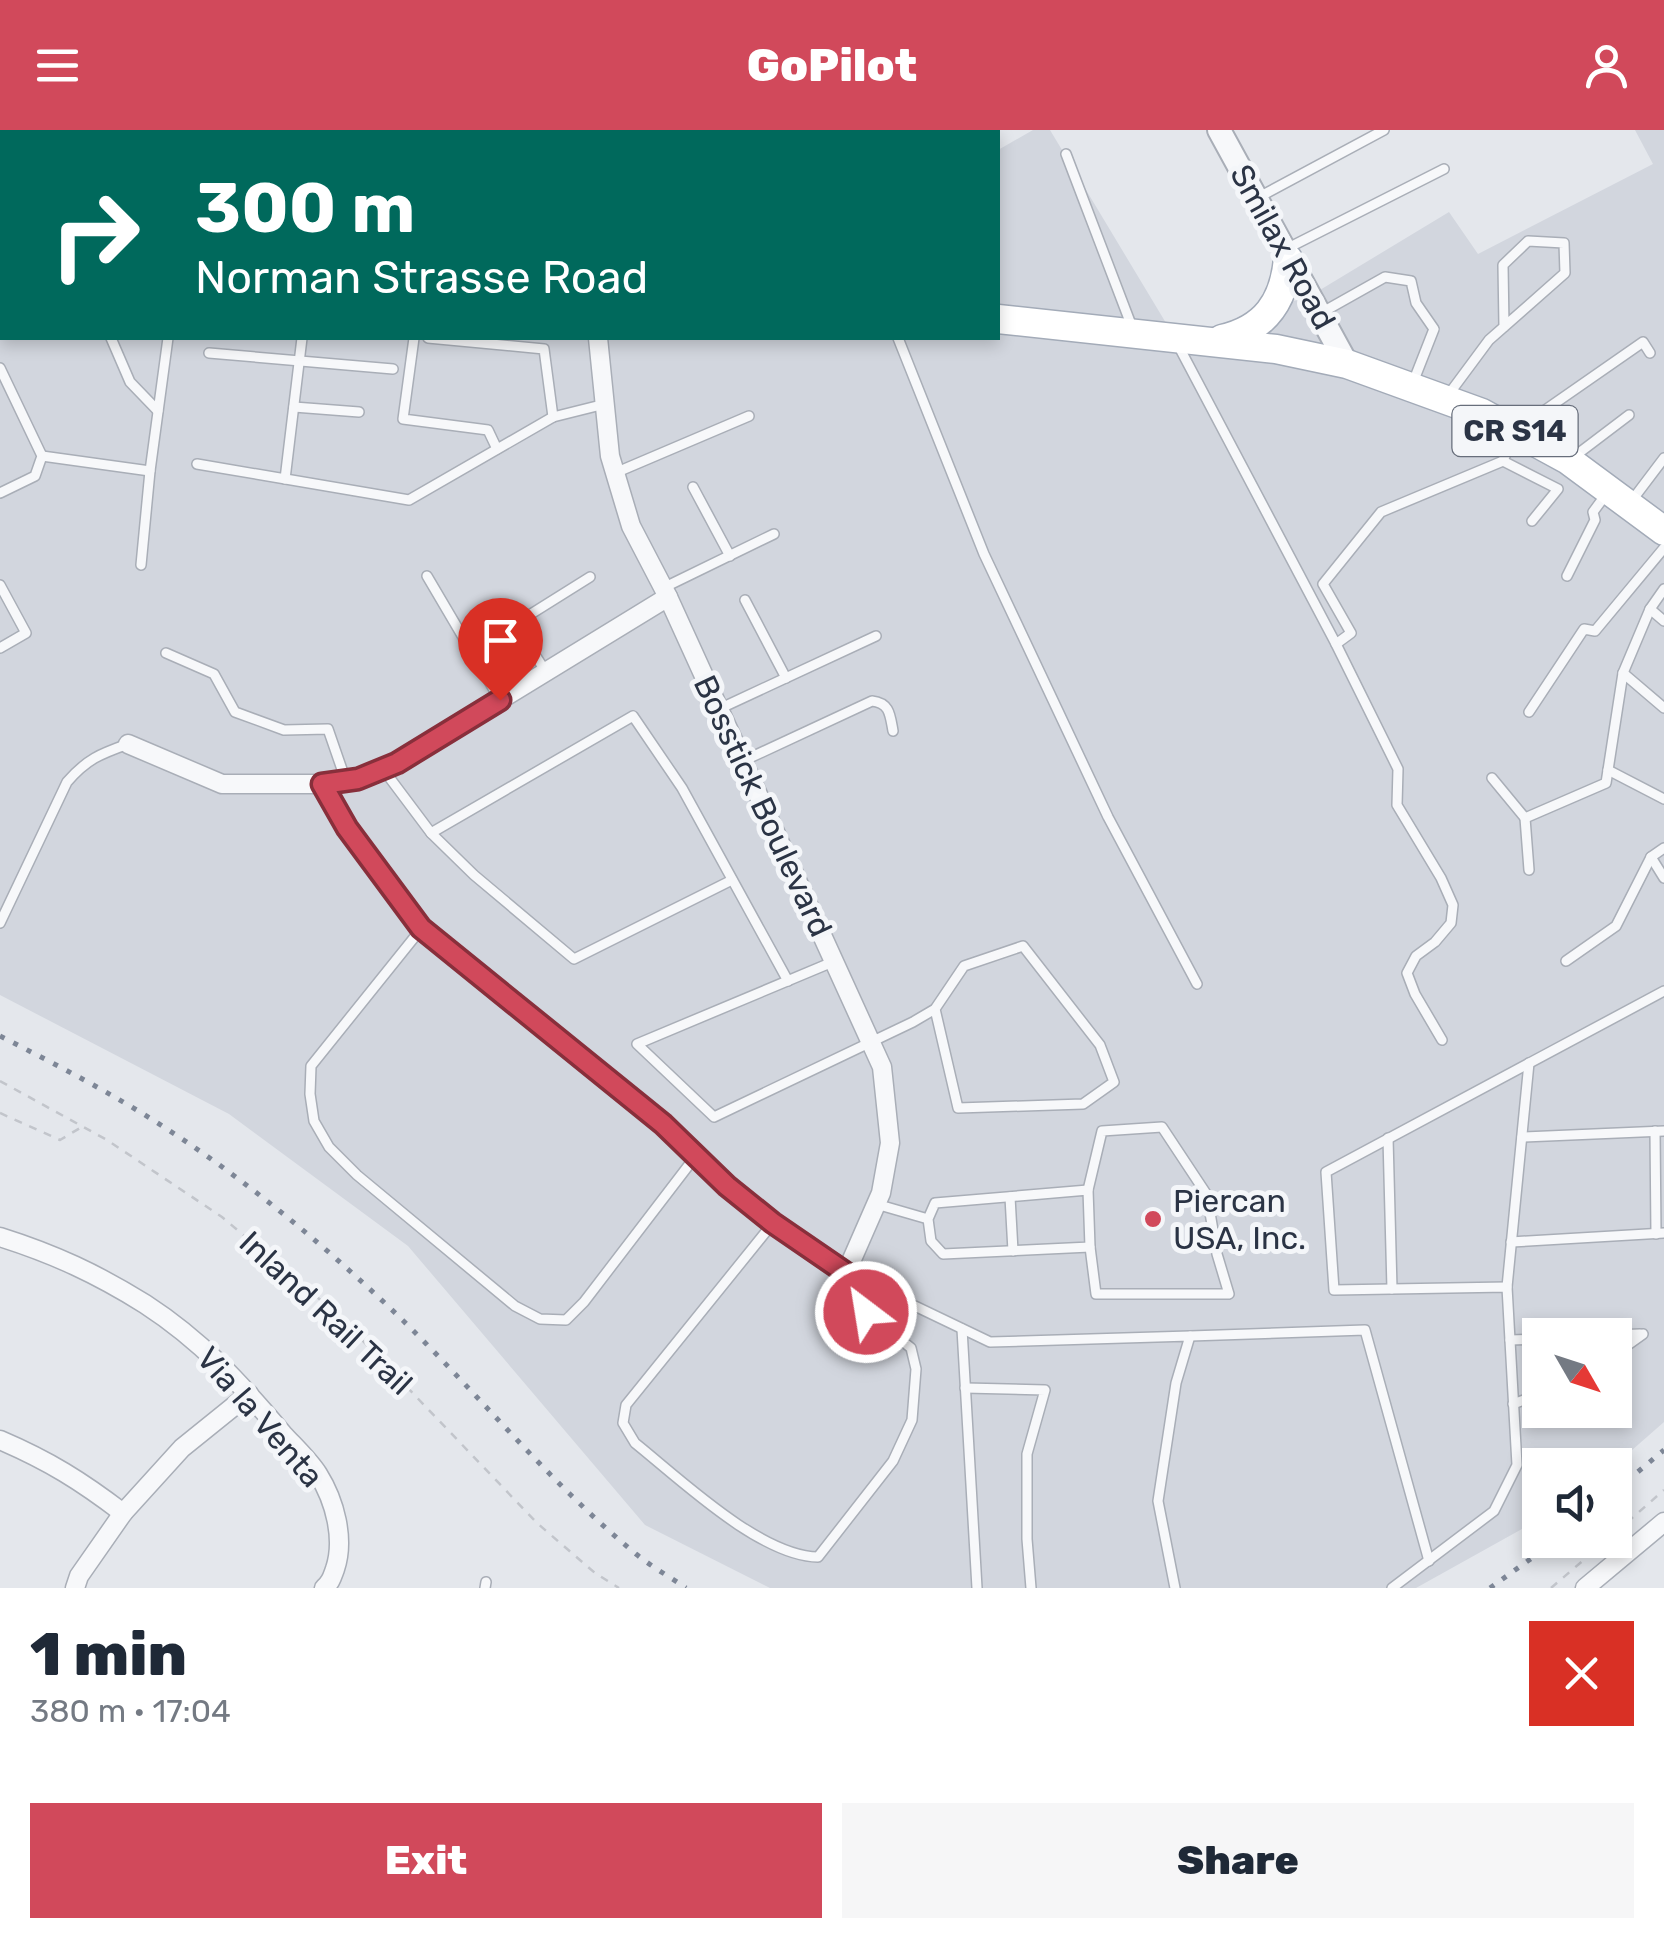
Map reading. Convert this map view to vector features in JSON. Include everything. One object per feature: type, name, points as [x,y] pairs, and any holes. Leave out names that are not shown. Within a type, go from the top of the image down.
[{"type":"main road","points":[[1210,342],[1257,326],[1278,302],[1287,274],[1286,255]]},
{"type":"main road","name":"CR S14","points":[[1000,319],[1276,349],[1348,364],[1482,413],[1568,460],[1664,532]]},
{"type":"street","name":"Smilax Road","points":[[1219,130],[1348,364]]},
{"type":"street","name":"Bosstick Boulevard","points":[[598,340],[610,456],[631,526],[665,592],[882,1067],[890,1143],[881,1193],[846,1273]]},
{"type":"street","points":[[128,744],[222,784],[322,784],[358,779],[397,763],[546,672],[665,592]]},
{"type":"street","name":"Via la Venta","points":[[0,1237],[48,1252],[146,1305],[207,1350],[249,1394],[318,1475],[335,1512],[341,1552],[330,1583],[324,1588]]},
{"type":"street","points":[[76,1588],[79,1576],[123,1513],[182,1448],[249,1394]]},
{"type":"street","points":[[0,1440],[80,1480],[123,1513]]},
{"type":"street","points":[[1585,1588],[1664,1522]]},
{"type":"lane","points":[[1256,198],[1384,130]]},
{"type":"lane","points":[[1066,154],[1135,334]]},
{"type":"lane","points":[[1286,255],[1444,169]]},
{"type":"lane","points":[[1445,400],[1489,340],[1504,327],[1565,272],[1564,243],[1528,241],[1503,265],[1504,327]]},
{"type":"lane","points":[[1320,314],[1385,277],[1412,281],[1416,303],[1434,329],[1412,388]]},
{"type":"lane","points":[[1174,338],[1336,644],[1398,770],[1397,805],[1442,878],[1454,906],[1451,923],[1416,956],[1407,973],[1442,1040]]},
{"type":"lane","points":[[112,340],[130,382],[158,411]]},
{"type":"lane","points":[[141,565],[168,340]]},
{"type":"lane","points":[[285,479],[302,340]]},
{"type":"lane","points":[[414,340],[404,419],[488,430],[496,450]]},
{"type":"lane","points":[[449,340],[544,349],[553,417]]},
{"type":"lane","points":[[899,340],[984,554],[1108,817],[1198,984]]},
{"type":"lane","points":[[1336,644],[1351,633],[1323,584],[1381,512],[1502,461],[1515,431],[1643,342],[1650,353]]},
{"type":"lane","points":[[209,353],[393,369]]},
{"type":"lane","points":[[0,368],[42,456],[35,476],[0,492]]},
{"type":"lane","points":[[197,464],[410,500],[553,417],[605,404]]},
{"type":"lane","points":[[294,407],[359,412]]},
{"type":"lane","points":[[1568,460],[1629,415]]},
{"type":"lane","points":[[615,473],[749,416]]},
{"type":"lane","points":[[42,456],[150,471]]},
{"type":"lane","points":[[1567,576],[1595,520],[1593,512],[1619,498],[1664,458]]},
{"type":"lane","points":[[1502,461],[1558,488],[1532,521]]},
{"type":"lane","points":[[693,487],[730,556]]},
{"type":"lane","points":[[665,592],[774,534]]},
{"type":"lane","points":[[1529,712],[1584,629],[1595,632],[1664,548]]},
{"type":"lane","points":[[428,576],[500,700]]},
{"type":"lane","points":[[546,672],[515,624],[590,578]]},
{"type":"lane","points":[[0,584],[26,633],[0,648]]},
{"type":"lane","points":[[1525,818],[1606,783],[1624,673],[1650,610],[1664,588]]},
{"type":"lane","points":[[745,600],[786,678]]},
{"type":"lane","points":[[1650,610],[1664,621]]},
{"type":"lane","points":[[719,709],[876,636]]},
{"type":"lane","points":[[166,652],[214,674],[235,712],[284,730],[328,729],[346,781]]},
{"type":"lane","points":[[1624,673],[1664,708]]},
{"type":"lane","points":[[743,761],[872,701],[882,702],[888,708],[894,731]]},
{"type":"lane","points":[[430,833],[633,716],[682,788],[788,981]]},
{"type":"lane","points":[[0,923],[67,782],[96,755],[128,744]]},
{"type":"lane","points":[[383,769],[430,833],[574,959],[732,880]]},
{"type":"lane","points":[[1608,770],[1664,799]]},
{"type":"lane","points":[[1492,778],[1525,818],[1529,870]]},
{"type":"lane","points":[[322,784],[347,828],[421,928],[663,1124],[695,1157],[773,1223],[846,1273],[990,1342],[1365,1330],[1428,1560]]},
{"type":"lane","points":[[1566,961],[1616,926],[1651,858],[1664,848]]},
{"type":"lane","points":[[1651,858],[1664,878]]},
{"type":"lane","points":[[421,928],[311,1066],[314,1121],[329,1147],[357,1175],[515,1306],[540,1319],[566,1320],[695,1157]]},
{"type":"lane","points":[[835,961],[638,1044],[714,1117],[935,1009],[964,966],[1023,946],[1100,1045],[1114,1082],[1083,1104],[958,1108],[935,1009]]},
{"type":"lane","points":[[1507,1287],[1334,1290],[1326,1172],[1664,990]]},
{"type":"lane","points":[[1392,1588],[1494,1512],[1517,1465],[1507,1287],[1529,1063]]},
{"type":"lane","points":[[1162,1127],[1207,1195],[1229,1294],[1096,1294],[1090,1247],[1088,1190],[1102,1132],[1162,1127]]},
{"type":"lane","points":[[1511,1242],[1660,1233],[1659,1131],[1522,1137]]},
{"type":"lane","points":[[1388,1138],[1392,1289]]},
{"type":"lane","points":[[1088,1190],[935,1204],[928,1218],[931,1241],[943,1254],[1090,1247]]},
{"type":"lane","points":[[1010,1197],[1013,1251]]},
{"type":"lane","points":[[876,1204],[928,1218]]},
{"type":"lane","points":[[773,1223],[626,1405],[623,1423],[634,1443],[745,1530],[800,1557],[818,1558],[893,1462],[912,1420],[916,1369],[911,1348],[866,1312],[846,1273]]},
{"type":"lane","points":[[962,1329],[976,1588]]},
{"type":"lane","points":[[1175,1588],[1158,1501],[1176,1383],[1190,1336]]},
{"type":"lane","points":[[1510,1340],[1522,1340]]},
{"type":"lane","points":[[966,1388],[1045,1390],[1027,1454],[1031,1588]]},
{"type":"lane","points":[[1513,1404],[1522,1401]]},
{"type":"path","name":"Inland Rail Trail","points":[[0,1082],[107,1140],[222,1217],[337,1314],[537,1522],[596,1573],[620,1588]]},
{"type":"path","points":[[0,1114],[60,1140],[82,1126]]},
{"type":"path","points":[[1632,1518],[1664,1490]]},
{"type":"path","points":[[1551,1588],[1586,1558]]},
{"type":"shaded area","points":[[1033,130],[1050,130],[1175,338],[1310,296],[1449,212],[1478,254],[1653,164],[1635,130],[1664,130],[1664,1422],[1632,1450],[1522,1448],[1522,1529],[1416,1588],[770,1588],[645,1525],[408,1246],[229,1114],[0,995],[0,340],[1000,340],[1000,149]]},
{"type":"railway","points":[[0,1036],[140,1112],[270,1203],[390,1308],[603,1525],[642,1559],[686,1588]]},
{"type":"railway","points":[[1632,1477],[1664,1450]]},
{"type":"railway","points":[[1490,1588],[1532,1558]]},
{"type":"place","name":"Piercan USA, Inc.","points":[[1153,1219]]},
{"type":"route","points":[[500,700],[397,763],[358,779],[322,784],[347,828],[421,928],[663,1124],[727,1186],[846,1273],[866,1312]]}]
